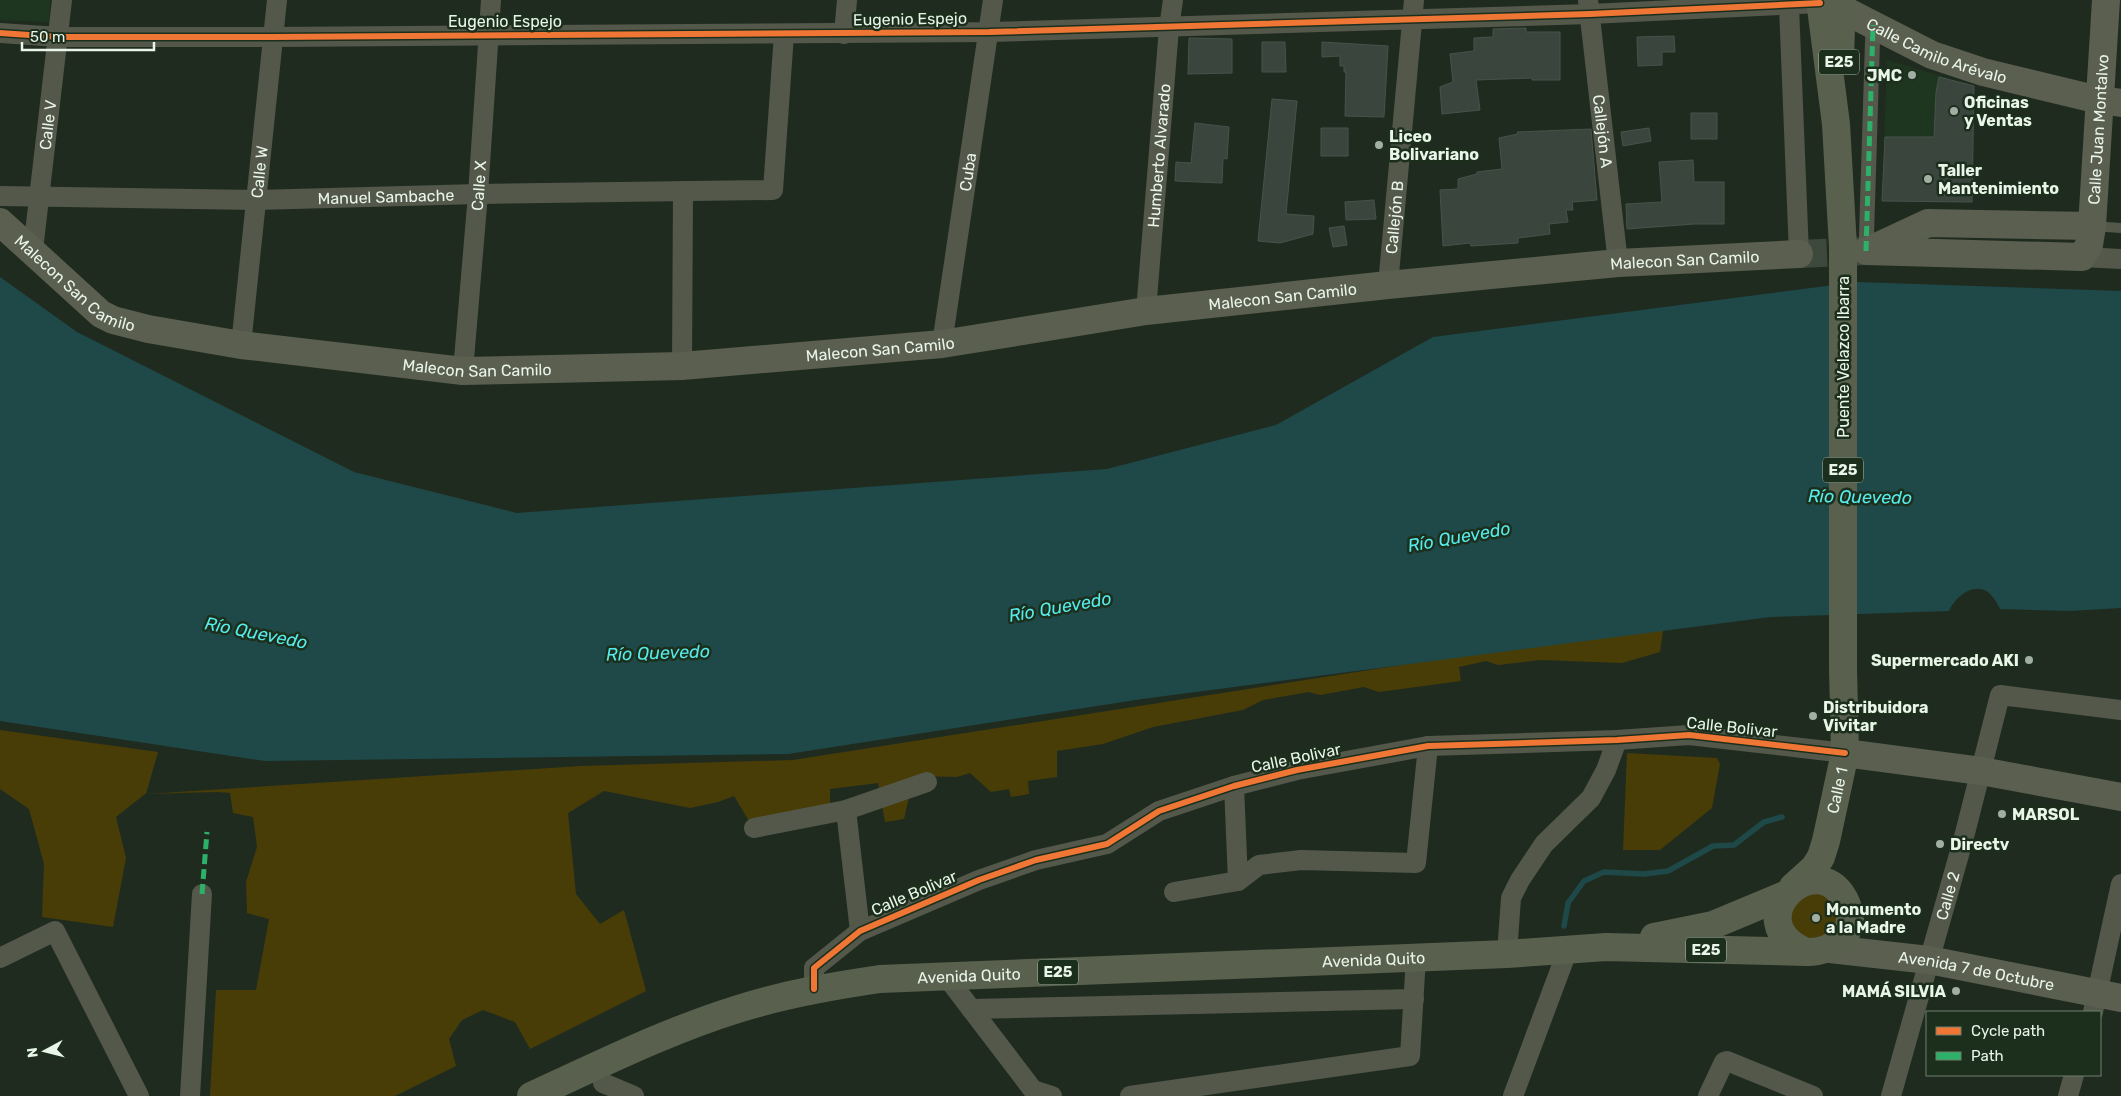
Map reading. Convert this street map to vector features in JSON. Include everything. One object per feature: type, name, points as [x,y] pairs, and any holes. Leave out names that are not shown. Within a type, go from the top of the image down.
[{"type":"highway","name":"Puente Velazco Ibarra","points":[[1828,3],[1841,195],[1843,272],[1843,668]]},
{"type":"highway","name":"Calle 1","points":[[1789,891],[1814,868],[1821,857],[1826,841],[1845,753],[1843,668]]},
{"type":"highway","name":"Calle 1","points":[[1829,823],[1831,866],[1836,889]]},
{"type":"highway","name":"E25","points":[[1789,891],[1804,882],[1815,881],[1827,883],[1844,897],[1849,908],[1850,919],[1847,931],[1840,942],[1818,951]]},
{"type":"highway","name":"Avenida Quito","points":[[1606,947],[1713,925],[1789,891]]},
{"type":"highway","points":[[1789,891],[1780,905],[1778,917],[1780,928],[1786,939],[1795,947],[1818,951]]},
{"type":"highway","name":"Avenida Quito","points":[[531,1096],[599,1082],[673,1032],[738,1009],[814,989],[880,979],[1507,954],[1606,947],[1818,951]]},
{"type":"main road","name":"Calle Juan Montalvo","points":[[2082,257],[2089,245],[2110,102],[2106,0]]},
{"type":"main road","name":"Calle Camilo Arévalo","points":[[1828,3],[1932,55],[1983,72],[2110,102]]},
{"type":"main road","name":"Malecon San Camilo","points":[[0,222],[34,250],[101,314],[112,320],[148,329],[241,345],[463,371],[682,366],[942,344],[1146,311],[1388,285],[1618,263],[1799,254]]},
{"type":"main road","points":[[1866,251],[1928,223],[2092,226]]},
{"type":"main road","points":[[1866,251],[2082,257]]},
{"type":"main road","name":"Calle Bolivar","points":[[1845,753],[1981,771],[2121,797]]},
{"type":"main road","name":"Avenida 7 de Octubre","points":[[1818,951],[1929,960],[2104,1001]]},
{"type":"street","name":"Calle V","points":[[34,250],[62,0]]},
{"type":"street","name":"Calle W","points":[[241,345],[276,0]]},
{"type":"street","name":"Calle X","points":[[463,371],[478,194],[491,0]]},
{"type":"street","points":[[844,34],[848,0]]},
{"type":"street","name":"Cuba","points":[[942,344],[993,0]]},
{"type":"street","name":"Humberto Alvarado","points":[[1146,311],[1169,28],[1174,0]]},
{"type":"street","name":"Eugenio Espejo","points":[[0,33],[59,37],[273,37],[989,32],[1169,28],[1413,10],[1789,6],[1828,3]]},
{"type":"street","points":[[1789,6],[1799,254]]},
{"type":"street","name":"Callejón A","points":[[1589,7],[1618,263]]},
{"type":"street","name":"Callejón B","points":[[1388,285],[1413,10]]},
{"type":"street","points":[[1866,251],[1873,25]]},
{"type":"street","name":"Manuel Sambache","points":[[0,196],[256,200],[478,194],[773,190],[784,34]]},
{"type":"street","points":[[682,366],[683,191]]},
{"type":"street","points":[[2082,257],[2121,260]]},
{"type":"street","name":"Calle 2","points":[[1891,1096],[2000,696],[2121,710]]},
{"type":"street","name":"Calle Bolivar","points":[[814,989],[814,968],[860,930],[979,880],[1028,863],[1107,844],[1159,811],[1234,786],[1297,770],[1428,746],[1617,740],[1689,735],[1845,753]]},
{"type":"street","points":[[1507,954],[1511,898],[1520,880],[1544,844],[1591,798],[1606,770],[1617,740]]},
{"type":"street","points":[[1174,892],[1238,881],[1260,865],[1300,860],[1416,863],[1428,746]]},
{"type":"street","points":[[754,828],[846,810],[927,782]]},
{"type":"street","points":[[1234,786],[1238,881]]},
{"type":"street","points":[[846,810],[860,930]]},
{"type":"street","points":[[2104,1001],[2121,884]]},
{"type":"street","points":[[190,1096],[202,894]]},
{"type":"street","points":[[0,958],[55,931],[139,1096]]},
{"type":"street","points":[[1513,1096],[1568,950]]},
{"type":"street","points":[[1130,1096],[1410,1056],[1416,957]]},
{"type":"street","points":[[946,976],[1033,1090],[1052,1096]]},
{"type":"street","points":[[971,1009],[1414,999]]},
{"type":"street","points":[[1708,1096],[1724,1062],[1727,1060],[1813,1096]]},
{"type":"street","points":[[2068,1096],[2074,1076]]},
{"type":"street","points":[[599,1082],[634,1096]]},
{"type":"lane","points":[[2092,226],[2121,228]]},
{"type":"shaded area","points":[[0,0],[50,0],[49,22],[0,20]]},
{"type":"shaded area","points":[[1887,60],[1974,86],[1972,202],[1882,201]]},
{"type":"shaded area","points":[[1664,624],[1660,652],[1622,663],[1540,660],[1498,665],[1486,661],[1459,667],[1461,681],[1379,692],[1364,687],[1320,695],[1309,692],[1263,700],[1243,710],[1153,727],[1103,744],[1057,751],[1057,777],[1028,781],[1029,794],[1011,797],[1009,789],[991,792],[970,773],[957,777],[914,776],[904,819],[885,822],[878,783],[830,789],[830,811],[749,821],[734,796],[718,802],[690,808],[604,791],[568,813],[576,894],[600,924],[624,910],[646,991],[530,1049],[515,1022],[483,1010],[462,1020],[449,1039],[456,1066],[395,1096],[210,1096],[216,990],[256,990],[269,919],[247,913],[246,882],[257,847],[253,817],[233,813],[230,793],[147,794],[581,766],[793,760]]},
{"type":"shaded area","points":[[0,730],[158,752],[146,794],[116,817],[126,858],[113,927],[42,917],[44,864],[29,809],[0,789]]},
{"type":"shaded area","points":[[1627,753],[1717,758],[1720,764],[1712,808],[1660,850],[1623,850]]},
{"type":"shaded area","points":[[1813,889],[1836,901],[1839,927],[1811,943],[1791,929],[1791,904]]},
{"type":"water","name":"Río Quevedo","points":[[0,277],[77,332],[354,472],[517,513],[1107,469],[1276,425],[1433,337],[1857,282],[2121,291],[2121,608],[2070,611],[2000,609],[1988,592],[1976,589],[1970,590],[1955,601],[1949,611],[1770,617],[1142,699],[788,754],[265,761],[0,721]]},
{"type":"building","points":[[1526,28],[1526,32],[1560,32],[1560,80],[1532,80],[1532,78],[1476,80],[1480,110],[1442,114],[1440,87],[1453,82],[1450,54],[1474,51],[1474,38],[1493,37],[1493,29]]},
{"type":"building","points":[[1674,36],[1675,52],[1662,52],[1662,65],[1638,66],[1637,37]]},
{"type":"building","points":[[1189,38],[1232,39],[1232,73],[1188,74]]},
{"type":"building","points":[[1262,42],[1285,42],[1286,72],[1262,72]]},
{"type":"building","points":[[1322,42],[1388,46],[1384,117],[1345,116],[1346,72],[1344,72],[1344,66],[1340,66],[1340,56],[1322,57]]},
{"type":"building","name":"Taller Mantenimiento","points":[[1939,77],[1974,86],[1972,202],[1882,201],[1885,137],[1934,137],[1936,92]]},
{"type":"building","points":[[1272,99],[1297,101],[1286,214],[1314,216],[1313,234],[1280,243],[1258,241]]},
{"type":"building","points":[[1691,113],[1717,113],[1717,139],[1691,139]]},
{"type":"building","points":[[1195,123],[1229,127],[1227,159],[1223,158],[1222,183],[1175,181],[1176,162],[1191,163]]},
{"type":"building","points":[[1321,128],[1348,128],[1348,156],[1321,156]]},
{"type":"building","points":[[1649,128],[1651,141],[1623,146],[1621,132]]},
{"type":"building","points":[[1591,129],[1597,200],[1572,202],[1573,210],[1566,210],[1568,222],[1549,224],[1550,234],[1518,238],[1518,243],[1471,246],[1470,243],[1443,246],[1440,190],[1458,189],[1458,179],[1477,174],[1477,172],[1502,169],[1499,138],[1518,134],[1517,132]]},
{"type":"building","points":[[1693,160],[1694,182],[1724,182],[1724,224],[1694,224],[1627,229],[1626,204],[1662,202],[1659,162]]},
{"type":"building","points":[[1374,200],[1376,219],[1346,220],[1345,202]]},
{"type":"building","points":[[1344,226],[1347,245],[1333,247],[1329,228]]},
{"type":"waterway","points":[[1564,926],[1568,903],[1584,881],[1604,872],[1644,874],[1668,871],[1713,846],[1734,845],[1764,822],[1782,817]]},
{"type":"tunnel","points":[[1799,254],[1866,251]]},
{"type":"marked path","points":[[1866,251],[1873,25]]},
{"type":"marked path","points":[[202,894],[207,832]]},
{"type":"cycle path","points":[[0,33],[59,37],[273,37],[989,32],[1590,14],[1820,3]]},
{"type":"cycle path","points":[[814,989],[814,968],[860,931],[979,880],[1036,860],[1107,844],[1159,811],[1234,786],[1297,770],[1428,746],[1617,740],[1689,735],[1845,753]]},
{"type":"place","name":"JMC","points":[[1912,75]]},
{"type":"place","name":"Oficinas y Ventas","points":[[1954,111]]},
{"type":"place","name":"Liceo Bolivariano","points":[[1379,145]]},
{"type":"place","name":"Taller Mantenimiento","points":[[1928,179]]},
{"type":"place","name":"Supermercado AKI","points":[[2029,660]]},
{"type":"place","name":"Distribuidora Vivitar","points":[[1813,716]]},
{"type":"place","name":"MARSOL","points":[[2002,814]]},
{"type":"place","name":"Directv","points":[[1940,844]]},
{"type":"place","name":"Monumento a la Madre","points":[[1816,918]]},
{"type":"place","name":"MAMÁ SILVIA","points":[[1956,991]]}]
